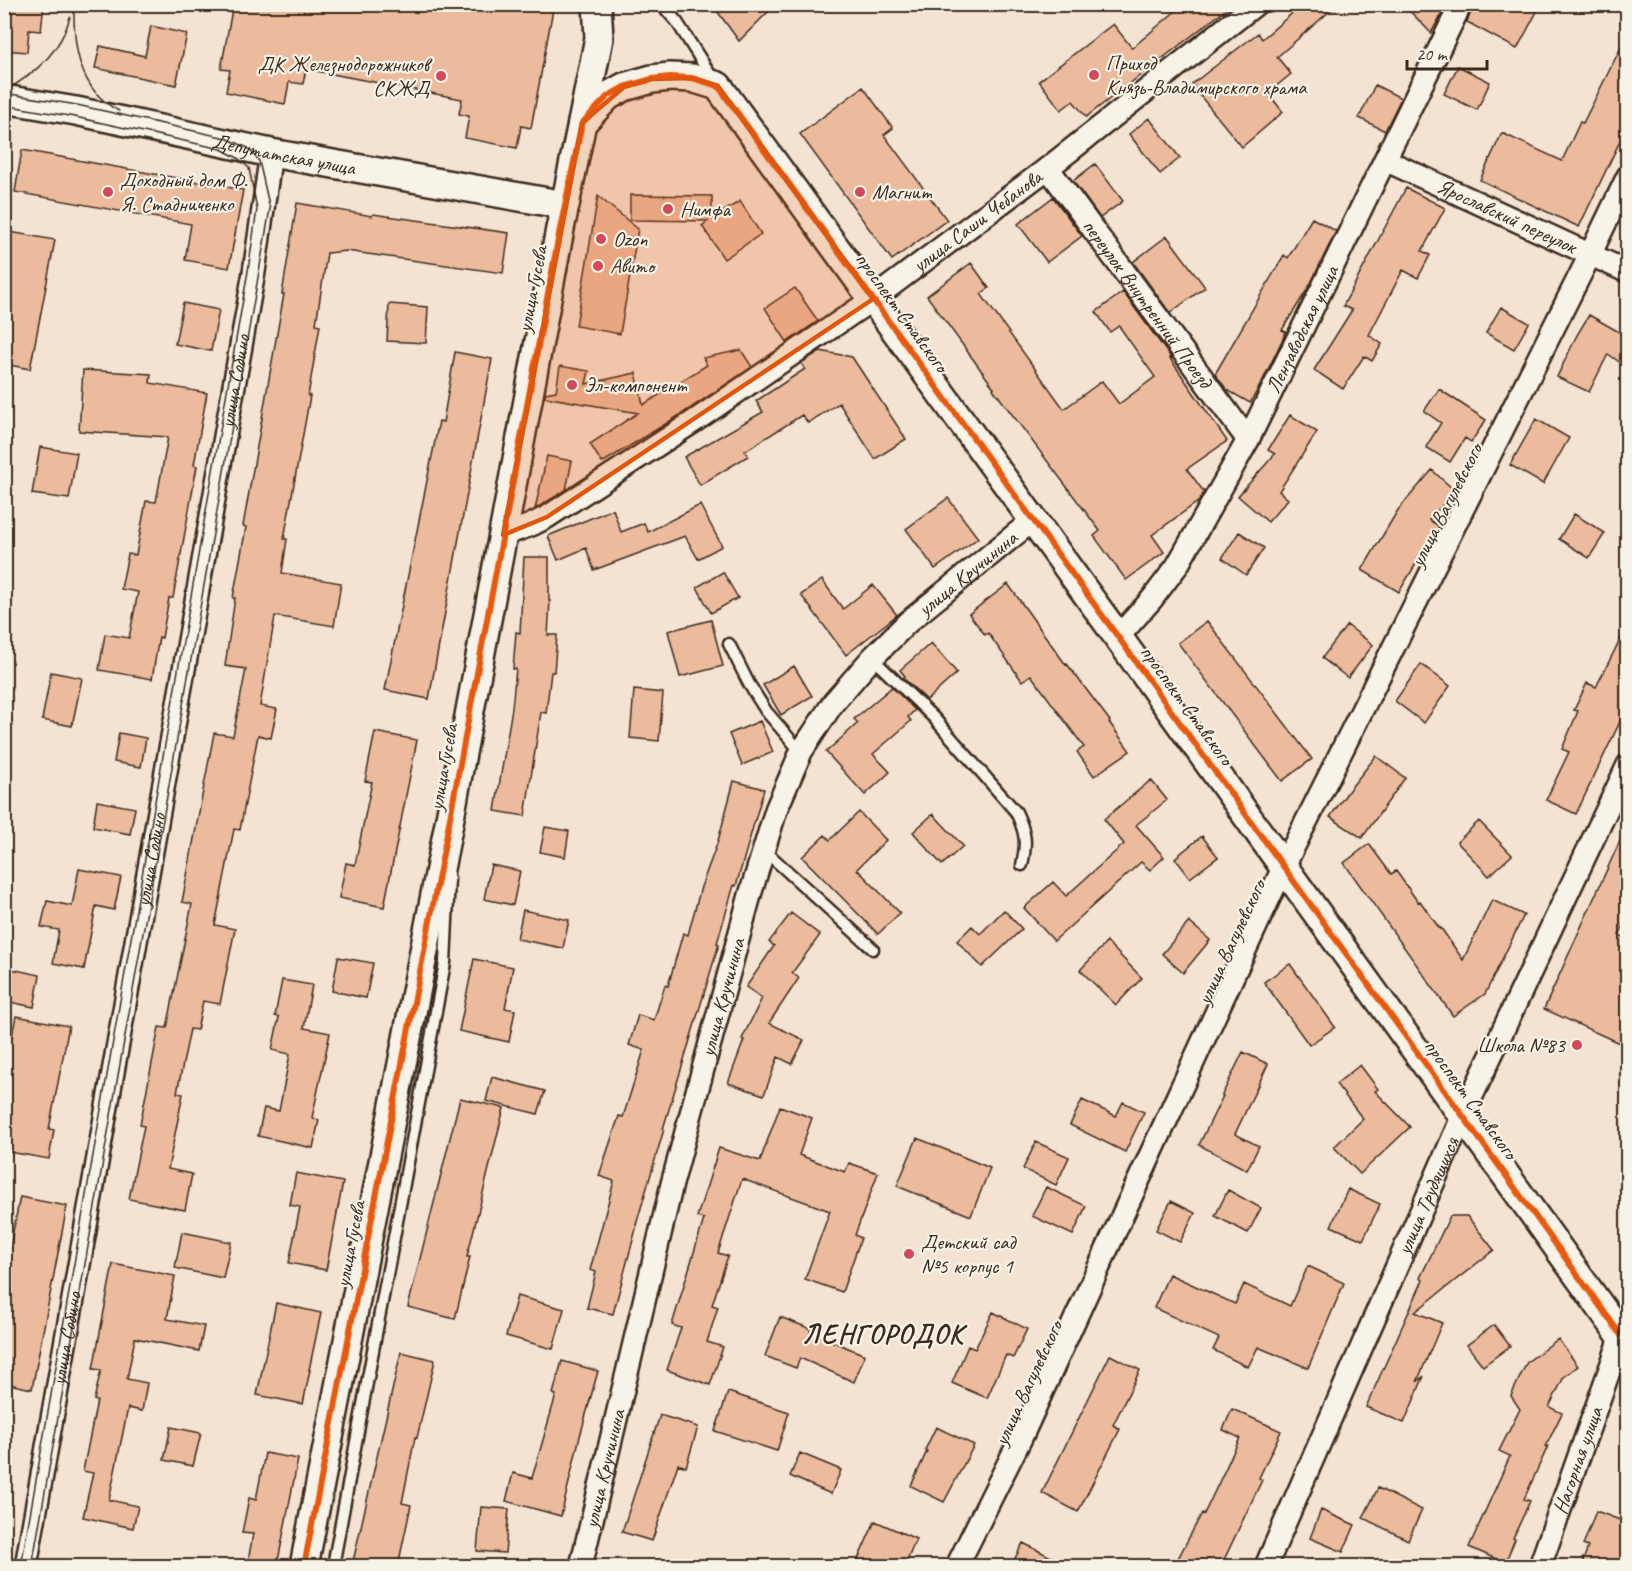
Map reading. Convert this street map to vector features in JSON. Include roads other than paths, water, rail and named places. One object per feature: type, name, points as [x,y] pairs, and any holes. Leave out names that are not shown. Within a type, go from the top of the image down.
[{"type":"street","name":"улица Гусева","points":[[304,1566],[449,823],[598,38],[597,4]]},
{"type":"street","name":"улица Саши Чебанова","points":[[502,535],[547,517],[696,420],[873,299],[1048,168],[1257,4]]},
{"type":"street","name":"Лензаводская улица","points":[[1118,638],[1177,566],[1248,440],[1461,4]]},
{"type":"street","points":[[582,123],[608,96],[624,87],[652,79],[692,78],[718,86]]},
{"type":"street","name":"проспект Ставского","points":[[718,86],[1463,1116],[1625,1333]]},
{"type":"street","name":"Депутатская улица","points":[[4,99],[76,111],[271,153],[565,205]]},
{"type":"street","name":"улица Собино","points":[[26,1566],[252,284],[271,153]]},
{"type":"street","name":"Ярославский переулок","points":[[1385,160],[1628,272]]},
{"type":"street","name":"переулок Внутренний Проезд","points":[[1048,168],[1248,440]]},
{"type":"street","name":"улица Вагулевского","points":[[957,1566],[1021,1438],[1283,868],[1628,176]]},
{"type":"street","name":"улица Кручинина","points":[[581,1566],[672,1184],[750,896],[776,810],[801,752],[833,703],[872,658],[908,622],[1033,520]]},
{"type":"street","name":"улица Трудящихся","points":[[1266,1566],[1463,1116],[1628,765]]},
{"type":"street","name":"Нагорная улица","points":[[1540,1566],[1625,1333]]},
{"type":"lane","points":[[661,4],[677,22],[718,86]]},
{"type":"lane","points":[[729,644],[749,684],[766,711],[801,752]]},
{"type":"lane","points":[[872,658],[934,718],[1016,812],[1023,827],[1026,846],[1022,865]]},
{"type":"lane","points":[[333,1566],[445,963],[449,903],[449,823]]},
{"type":"lane","points":[[764,850],[873,949]]},
{"type":"tram line","points":[[74,4],[77,50],[86,79],[105,102],[119,111]]},
{"type":"tram line","points":[[4,91],[36,70],[45,61],[60,41],[70,17]]},
{"type":"tram line","points":[[4,93],[77,105],[226,138],[248,148],[259,161],[270,209],[32,1566]]},
{"type":"tram line","points":[[4,105],[75,117],[221,149],[238,158],[249,168],[257,209],[21,1566]]},
{"type":"place","name":"Приход Князь-Владимирского храма","points":[[1094,75]]},
{"type":"place","name":"ДК Железнодорожников СКЖД","points":[[441,76]]},
{"type":"place","name":"Доходный дом Ф. Я. Стадниченко","points":[[108,192]]},
{"type":"place","name":"Магнит","points":[[860,192]]},
{"type":"place","name":"Нимфа","points":[[668,209]]},
{"type":"place","name":"Ozon","points":[[601,239]]},
{"type":"place","name":"Авито","points":[[598,266]]},
{"type":"place","name":"Эл-компонент","points":[[572,385]]},
{"type":"place","name":"Школа №83","points":[[1577,1045]]},
{"type":"place","name":"Детский сад №5 корпус 1","points":[[909,1254]]},
{"type":"district","name":"ЛЕНГОРОДОК","points":[[883,1334]]}]
